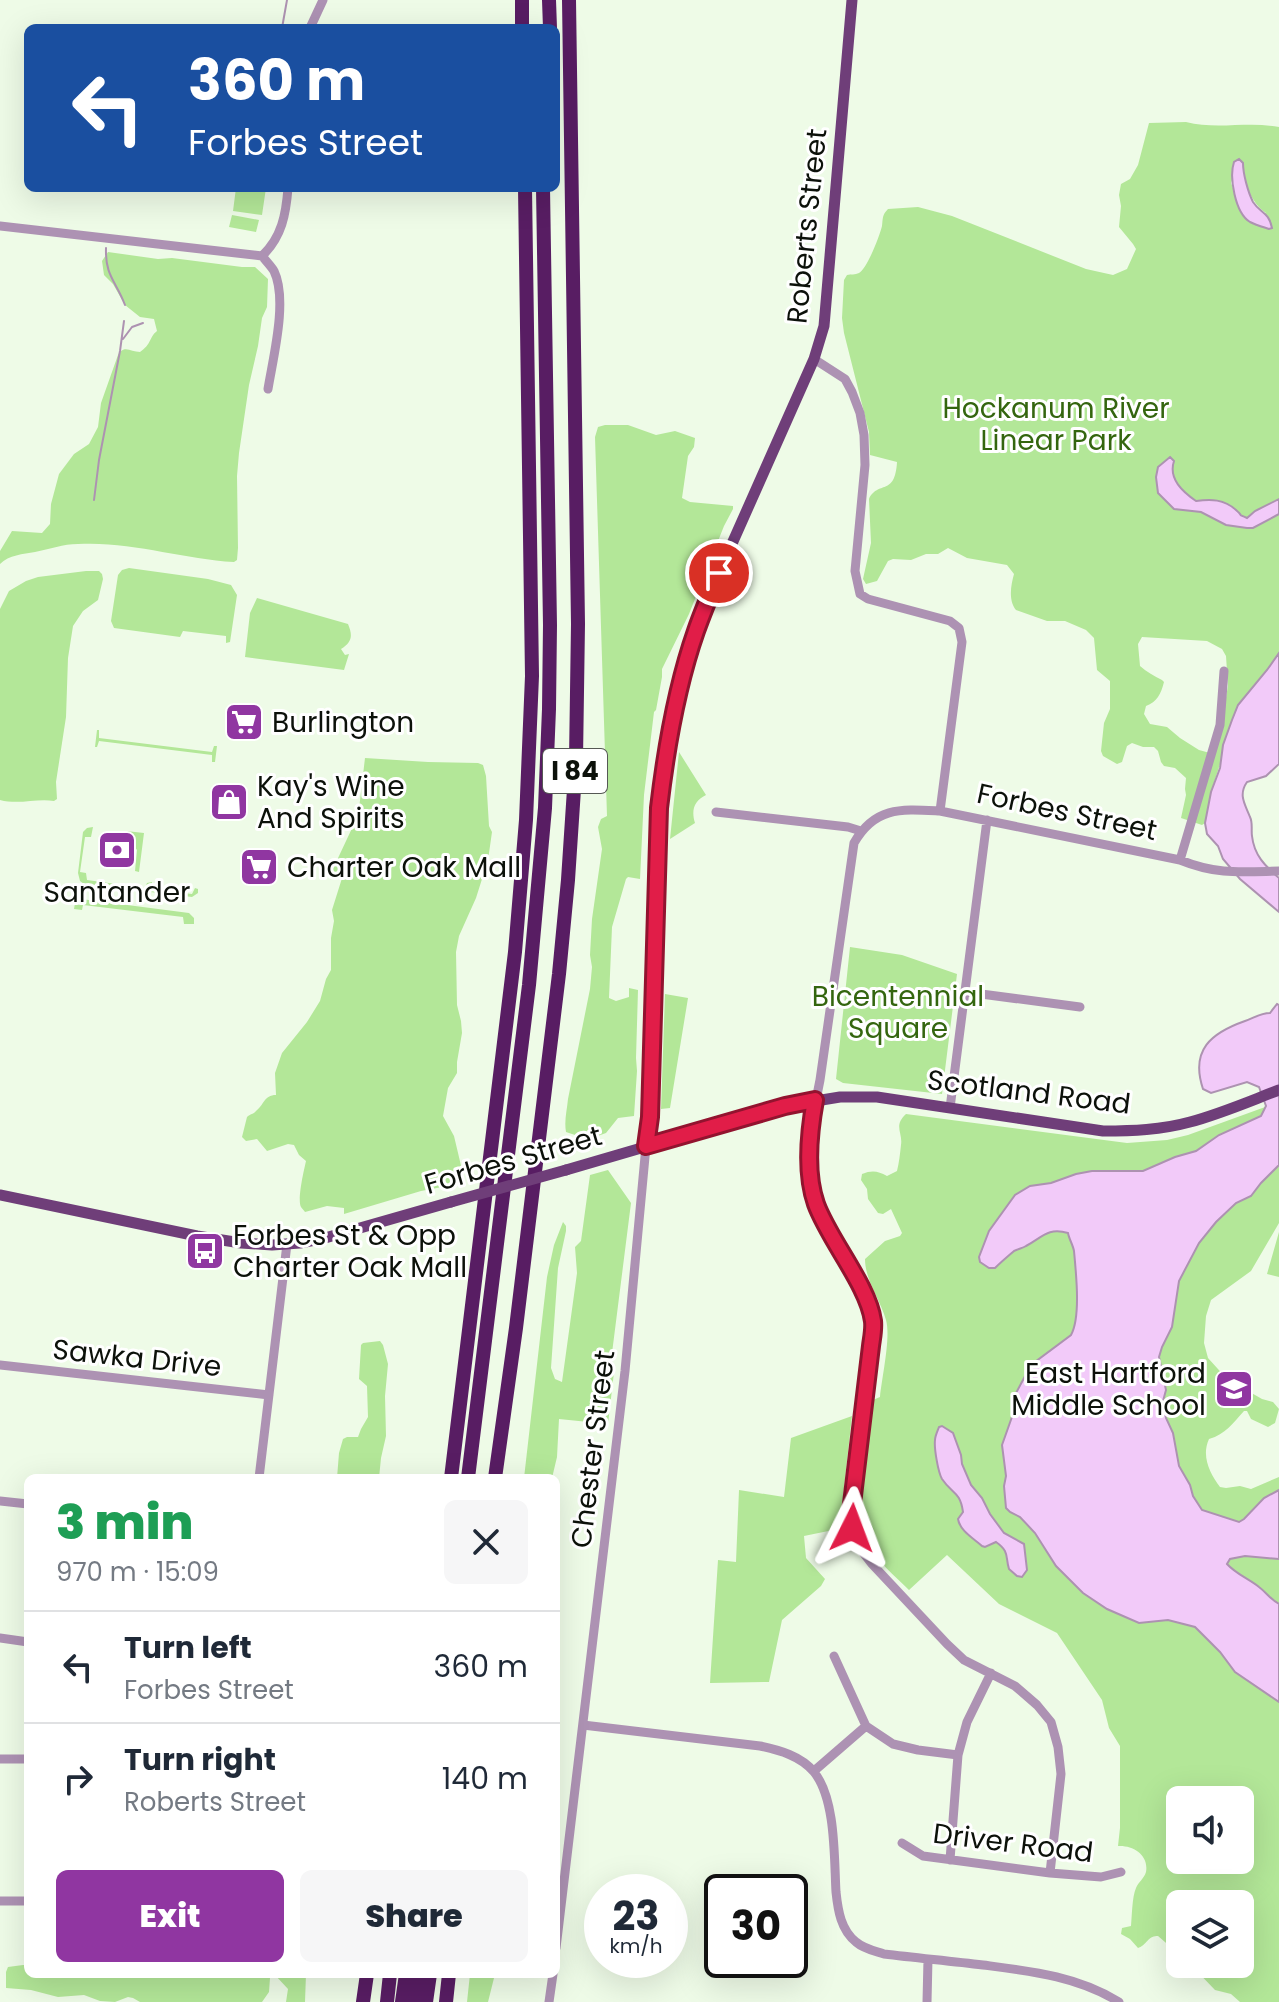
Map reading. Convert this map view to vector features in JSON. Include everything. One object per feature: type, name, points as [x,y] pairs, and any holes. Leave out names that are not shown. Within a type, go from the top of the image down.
[{"type":"highway","points":[[522,0],[522,24]]},
{"type":"highway","points":[[540,0],[541,24]]},
{"type":"highway","points":[[549,0],[550,24]]},
{"type":"highway","name":"I 84","points":[[496,1474],[559,974],[575,785],[578,648],[569,0]]},
{"type":"highway","name":"I 84","points":[[451,1474],[514,961],[527,805],[532,655],[525,192]]},
{"type":"highway","points":[[468,1474],[532,960],[544,821],[550,615],[543,192]]},
{"type":"highway","points":[[477,1474],[540,968],[554,805],[558,602],[552,192]]},
{"type":"highway","points":[[363,2002],[366,1978]]},
{"type":"highway","points":[[387,2002],[390,1978]]},
{"type":"highway","points":[[402,2002],[405,1978]]},
{"type":"highway","points":[[413,2002],[416,1978]]},
{"type":"highway","points":[[426,2002],[429,1978]]},
{"type":"highway","points":[[446,2002],[449,1978]]},
{"type":"main road","name":"Roberts Street","points":[[646,1146],[650,1117],[659,808],[672,719],[696,630],[814,359],[824,326],[852,0]]},
{"type":"main road","name":"Scotland Road","points":[[815,1100],[877,1097],[1103,1131],[1132,1131],[1191,1122],[1279,1090]]},
{"type":"main road","name":"Forbes Street","points":[[0,1195],[209,1238],[287,1244],[325,1238],[815,1100]]},
{"type":"street","points":[[312,24],[322,0]]},
{"type":"street","points":[[262,256],[273,246],[285,219],[288,192]]},
{"type":"street","points":[[0,226],[262,256],[274,270],[279,287],[280,310],[268,389]]},
{"type":"street","points":[[814,359],[845,379],[862,424],[865,465],[855,571],[860,594],[868,599],[950,621],[959,628],[962,642],[940,811]]},
{"type":"street","points":[[1180,860],[1220,725],[1224,671]]},
{"type":"street","name":"Forbes Street","points":[[861,831],[872,820],[886,813],[902,809],[940,811],[1180,860],[1209,870],[1278,871]]},
{"type":"street","points":[[716,812],[861,831],[854,843],[850,864],[812,1120],[810,1182],[817,1206],[864,1295],[873,1321],[851,1512],[852,1528],[858,1546],[872,1564],[947,1644],[964,1660],[1015,1686],[1051,1722],[1061,1774],[1050,1873]]},
{"type":"street","points":[[950,1108],[987,820]]},
{"type":"street","points":[[966,992],[1080,1007]]},
{"type":"street","name":"Chester Street","points":[[560,1915],[625,1371],[646,1146]]},
{"type":"street","points":[[259,1474],[287,1244]]},
{"type":"street","name":"Sawka Drive","points":[[0,1365],[269,1395]]},
{"type":"street","points":[[0,1501],[24,1504]]},
{"type":"street","points":[[0,1638],[24,1641]]},
{"type":"street","points":[[834,1656],[866,1726],[893,1744],[958,1755]]},
{"type":"street","points":[[950,1860],[958,1755],[967,1722],[991,1673]]},
{"type":"street","points":[[583,1725],[779,1750],[798,1758],[814,1771],[824,1790],[830,1811],[838,1912],[847,1933],[855,1942],[884,1954],[1043,1973],[1072,1980],[1101,1997],[1119,2002]]},
{"type":"street","points":[[814,1771],[866,1726]]},
{"type":"street","points":[[0,1759],[24,1759]]},
{"type":"street","name":"Driver Road","points":[[902,1843],[923,1856],[950,1860],[1101,1877],[1121,1872]]},
{"type":"street","points":[[0,1901],[24,1901]]},
{"type":"street","points":[[927,2002],[928,1959]]},
{"type":"street","points":[[549,2002],[552,1978]]},
{"type":"green space","name":"Hockanum River Linear Park","points":[[1149,123],[1279,127],[1279,499],[1253,528],[1279,514],[1279,678],[1221,761],[1202,825],[1181,818],[1186,778],[1175,768],[1164,766],[1154,747],[1132,743],[1127,746],[1122,762],[1117,764],[1103,756],[1104,723],[1110,709],[1110,681],[1097,670],[1094,638],[1086,630],[1065,621],[1047,621],[1016,610],[1011,597],[1014,574],[1007,565],[967,558],[948,548],[938,554],[926,554],[911,560],[888,561],[877,581],[866,584],[863,579],[871,543],[869,499],[877,490],[890,484],[897,462],[870,455],[869,432],[842,318],[844,280],[847,275],[859,273],[866,265],[888,209],[918,207],[952,216],[1086,269],[1113,275],[1127,269],[1136,249],[1119,227],[1119,195],[1121,184],[1130,179],[1138,165]],"holes":[[[1239,160],[1243,163],[1244,177],[1252,198],[1266,213],[1244,217],[1231,183]],[[1142,637],[1207,641],[1222,649],[1226,656],[1228,686],[1222,720],[1210,753],[1199,750],[1167,727],[1150,724],[1144,714],[1146,706],[1158,697],[1164,682],[1140,666],[1138,644]]]},
{"type":"green space","points":[[235,192],[265,192],[262,215],[233,211]]},
{"type":"green space","points":[[232,215],[259,220],[256,232],[229,227]]},
{"type":"green space","points":[[108,252],[255,267],[268,279],[267,307],[249,385],[239,453],[238,548],[234,562],[137,548],[72,544],[16,555],[0,564],[0,551],[12,531],[42,533],[50,524],[51,504],[59,474],[74,454],[89,444],[98,427],[101,403],[118,355],[125,349],[140,352],[157,331],[154,319],[140,317],[125,305],[104,275],[102,261]]},
{"type":"green space","points":[[628,425],[656,435],[675,431],[695,438],[688,456],[682,498],[690,502],[733,506],[733,509],[662,669],[644,795],[640,879],[626,879],[612,927],[609,998],[616,1001],[629,997],[629,988],[638,990],[634,1116],[618,1118],[606,1133],[584,1141],[566,1132],[565,1124],[590,989],[592,919],[602,849],[598,827],[601,819],[607,816],[595,437],[598,427]]},
{"type":"green space","points":[[129,568],[231,585],[237,595],[230,642],[226,643],[226,636],[183,631],[180,637],[114,628],[111,621],[118,575]]},
{"type":"green space","points":[[99,571],[103,579],[98,600],[83,611],[73,626],[68,658],[66,717],[56,782],[57,799],[0,800],[0,609],[9,591],[26,581]]},
{"type":"green space","points":[[257,598],[348,624],[350,638],[341,649],[345,655],[349,654],[344,670],[245,657],[250,613]]},
{"type":"green space","points":[[97,730],[99,738],[212,752],[217,746],[215,762],[212,762],[212,755],[99,741],[95,747]]},
{"type":"green space","points":[[679,752],[706,795],[694,806],[695,823],[670,839]]},
{"type":"green space","points":[[365,758],[478,763],[483,765],[486,776],[492,832],[488,860],[459,936],[456,952],[457,1005],[462,1033],[457,1073],[448,1088],[443,1116],[454,1136],[463,1174],[458,1184],[421,1191],[344,1214],[344,1208],[327,1206],[305,1212],[300,1198],[306,1161],[294,1145],[267,1151],[257,1139],[246,1141],[242,1137],[247,1117],[267,1098],[276,1095],[275,1073],[282,1053],[320,1001],[331,970],[332,910],[343,875],[331,873],[359,809]]},
{"type":"green space","points":[[93,827],[91,837],[85,837],[80,872],[86,873],[87,880],[145,888],[147,883],[152,882],[152,889],[192,894],[195,888],[198,893],[192,897],[84,884],[78,873],[83,832]]},
{"type":"green space","points":[[126,831],[144,833],[139,872],[135,871],[137,850]]},
{"type":"green space","points":[[81,899],[189,913],[194,918],[194,924],[184,924],[183,917],[83,905],[82,910],[74,909],[75,903]]},
{"type":"green space","name":"Bicentennial Square","points":[[850,947],[902,955],[957,974],[942,1094],[843,1083],[836,1079]]},
{"type":"green space","points":[[665,994],[688,998],[670,1108],[661,1109]]},
{"type":"green space","points":[[1279,1102],[1279,1223],[1251,1271],[1211,1300],[1204,1343],[1208,1358],[1227,1379],[1273,1402],[1279,1409],[1275,1423],[1268,1427],[1251,1419],[1244,1411],[1224,1431],[1209,1439],[1206,1458],[1220,1487],[1251,1489],[1279,1477],[1279,2002],[1240,2002],[1231,1994],[1215,1990],[1203,1978],[1254,1978],[1254,1890],[1166,1890],[1166,1943],[1158,1936],[1152,1937],[1138,1948],[1121,1934],[1122,1928],[1131,1926],[1133,1901],[1137,1886],[1145,1874],[1145,1861],[1139,1852],[1118,1846],[1120,1746],[1109,1728],[1102,1700],[1057,1633],[999,1604],[947,1555],[909,1590],[871,1550],[864,1529],[863,1473],[873,1400],[880,1397],[887,1336],[886,1320],[867,1274],[865,1259],[885,1241],[902,1233],[891,1209],[883,1214],[878,1213],[868,1199],[867,1189],[861,1180],[862,1174],[866,1173],[887,1176],[897,1171],[902,1118],[906,1114],[1127,1143],[1167,1140]]},
{"type":"green space","points":[[608,1170],[631,1203],[611,1361],[614,1372],[608,1424],[559,1419],[553,1474],[524,1474],[547,1277],[554,1245],[563,1222],[566,1231],[558,1268],[551,1368],[555,1379],[562,1382],[577,1273],[575,1247],[581,1241],[590,1175]]},
{"type":"green space","points":[[1279,1232],[1279,1277],[1267,1274]]},
{"type":"green space","points":[[380,1341],[388,1364],[386,1436],[379,1474],[337,1474],[343,1439],[358,1437],[368,1417],[367,1386],[359,1379],[363,1343]]},
{"type":"green space","points":[[852,1416],[842,1506],[843,1528],[804,1536],[806,1558],[825,1579],[782,1620],[769,1682],[710,1683],[718,1560],[736,1562],[739,1490],[784,1497],[791,1438]]},
{"type":"green space","points":[[24,1965],[24,1978],[270,1978],[269,1992],[262,2002],[140,2002],[128,1997],[115,2002],[84,1995],[58,1997],[6,1988],[8,1967]]},
{"type":"green space","points":[[278,1978],[306,1978],[305,2002],[286,2002],[288,1989]]},
{"type":"green space","points":[[470,1978],[494,1978],[488,2002],[467,2002]]},
{"type":"shaded area","points":[[1239,159],[1243,163],[1253,202],[1267,216],[1272,228],[1250,222],[1240,211],[1232,176],[1234,162]]},
{"type":"shaded area","points":[[1170,457],[1174,461],[1175,479],[1196,501],[1222,502],[1247,518],[1279,499],[1279,514],[1253,528],[1247,528],[1226,525],[1201,512],[1174,509],[1158,493],[1156,477],[1158,467]]},
{"type":"shaded area","points":[[1279,653],[1279,764],[1266,776],[1247,782],[1243,795],[1251,819],[1255,849],[1279,878],[1279,912],[1240,879],[1223,859],[1218,846],[1207,834],[1205,823],[1223,745],[1238,705]]},
{"type":"shaded area","points":[[1277,1004],[1279,1165],[1251,1196],[1236,1203],[1216,1222],[1199,1243],[1179,1281],[1172,1327],[1159,1357],[1166,1390],[1163,1401],[1166,1418],[1173,1433],[1179,1466],[1202,1510],[1239,1522],[1264,1498],[1279,1490],[1279,1559],[1245,1556],[1230,1559],[1227,1564],[1279,1604],[1279,1702],[1235,1672],[1195,1627],[1168,1620],[1139,1623],[1107,1609],[1083,1593],[1056,1566],[1035,1533],[1006,1508],[1002,1445],[1013,1414],[1016,1393],[1031,1365],[1071,1335],[1074,1327],[1077,1294],[1074,1251],[1068,1233],[1055,1231],[1014,1251],[995,1268],[980,1262],[979,1257],[989,1231],[1015,1195],[1030,1186],[1092,1171],[1143,1171],[1196,1151],[1219,1135],[1261,1116],[1266,1106],[1259,1087],[1247,1082],[1211,1093],[1203,1089],[1199,1064],[1206,1045],[1222,1031],[1270,1013]]},
{"type":"shaded area","points":[[942,1426],[953,1433],[971,1485],[990,1514],[1004,1533],[1024,1544],[1027,1570],[1022,1577],[1009,1569],[1000,1545],[996,1542],[982,1546],[961,1527],[958,1519],[963,1512],[960,1500],[939,1471],[935,1438]]},
{"type":"waterway","points":[[283,24],[287,0]]},
{"type":"waterway","points":[[106,248],[109,272],[125,305]]},
{"type":"waterway","points":[[94,500],[124,321]]},
{"type":"waterway","points":[[123,339],[132,327],[143,323]]},
{"type":"place","name":"Burlington","points":[[244,722]]},
{"type":"place","name":"Kay's Wine And Spirits","points":[[229,802]]},
{"type":"place","name":"Santander","points":[[117,850]]},
{"type":"place","name":"Charter Oak Mall","points":[[259,867]]},
{"type":"place","name":"Forbes St & Opp Charter Oak Mall","points":[[205,1251]]},
{"type":"place","name":"East Hartford Middle School","points":[[1234,1389]]},
{"type":"route","points":[[719,573],[696,630],[682,678],[664,765],[659,808],[650,1117],[646,1146],[815,1100],[810,1182],[817,1206],[864,1295],[873,1321],[851,1512],[852,1528]]}]
